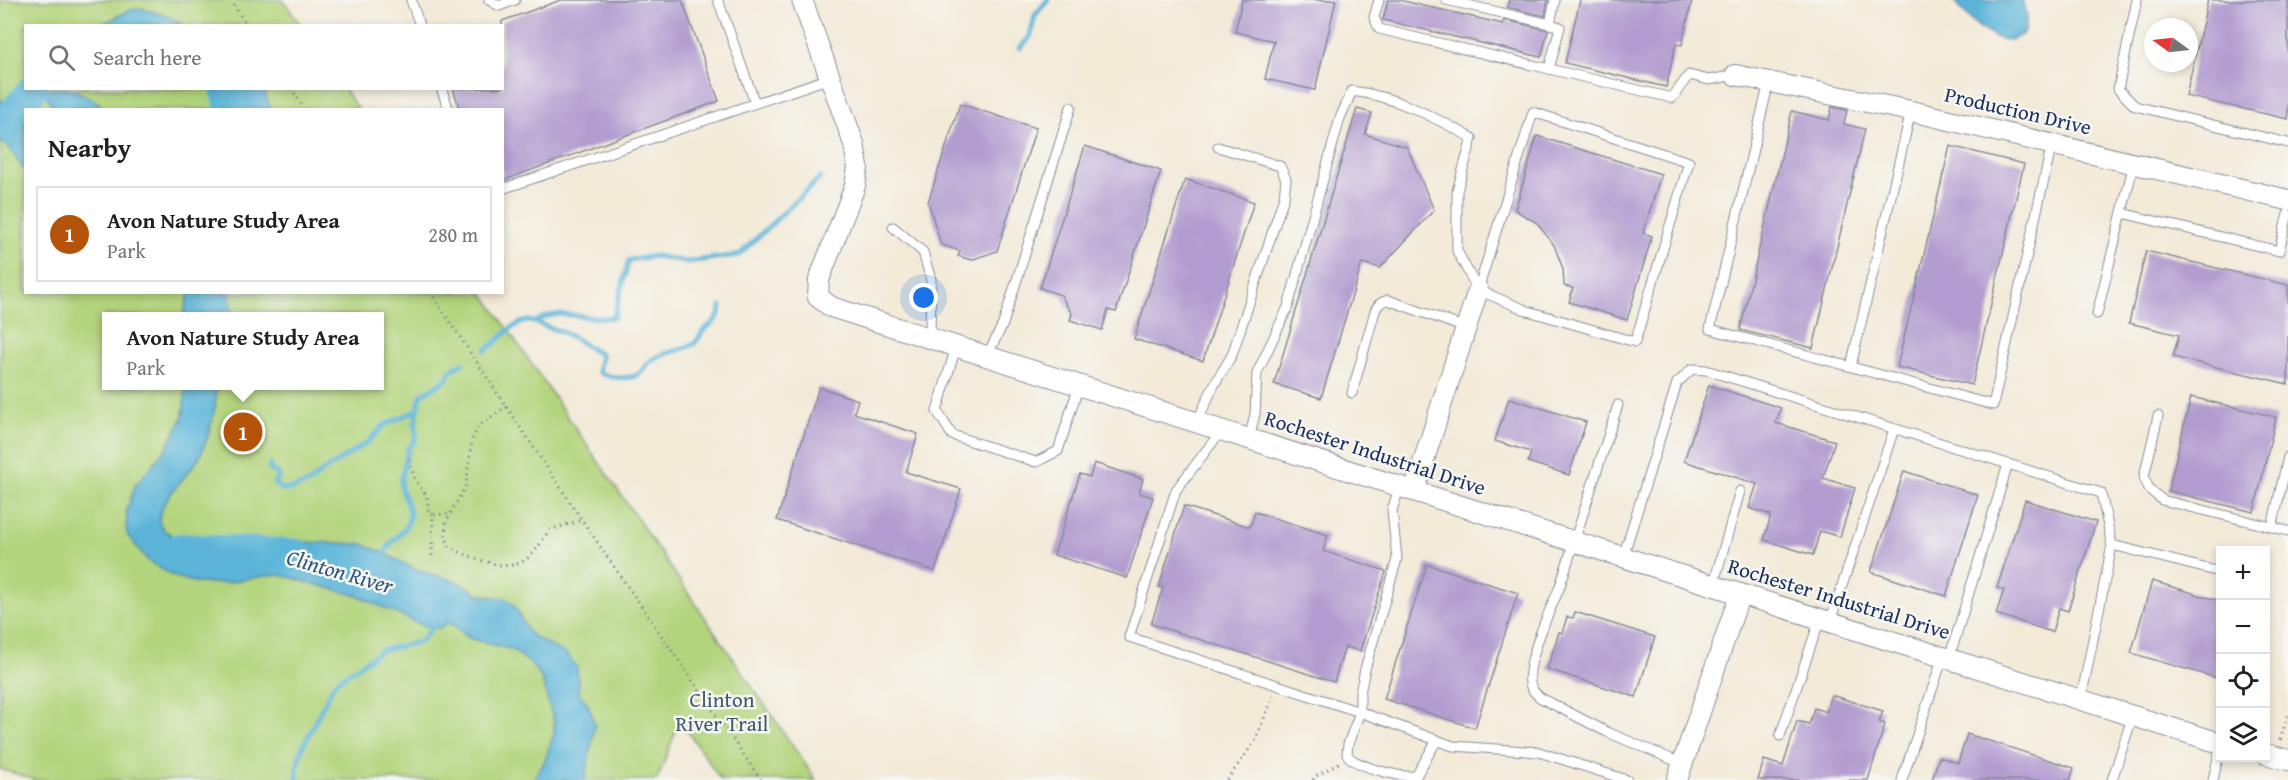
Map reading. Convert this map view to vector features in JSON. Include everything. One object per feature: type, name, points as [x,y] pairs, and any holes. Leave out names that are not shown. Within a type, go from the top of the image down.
[{"type":"street","name":"Rochester Industrial Drive","points":[[802,0],[854,144],[858,167],[855,186],[819,280],[818,297],[831,307],[1713,586],[2216,741]]},
{"type":"street","name":"Production Drive","points":[[1735,75],[1911,111],[2288,200]]},
{"type":"street","points":[[1407,488],[1478,290]]},
{"type":"street","points":[[1680,772],[1740,594]]},
{"type":"street","points":[[2270,755],[2288,760]]},
{"type":"lane","points":[[411,0],[419,24]]},
{"type":"lane","points":[[489,0],[499,6],[515,0]]},
{"type":"lane","points":[[718,0],[754,103]]},
{"type":"lane","points":[[1380,0],[1374,17],[1379,29],[1672,98],[1689,75],[1709,80],[1735,75]]},
{"type":"lane","points":[[1446,0],[1485,4],[1560,27],[1549,69]]},
{"type":"lane","points":[[1550,24],[1555,0]]},
{"type":"lane","points":[[2137,0],[2118,89],[2135,106],[2288,143]]},
{"type":"lane","points":[[504,188],[830,78]]},
{"type":"lane","points":[[1769,82],[1710,329],[1993,405],[2052,144]]},
{"type":"lane","points":[[442,90],[448,108]]},
{"type":"lane","points":[[1249,439],[1255,414],[1257,373],[1288,307],[1340,118],[1352,91],[1374,94],[1432,116],[1472,138],[1457,191],[1456,251],[1478,290],[1528,311],[1635,342],[1689,162],[1533,112],[1478,290]]},
{"type":"lane","points":[[987,356],[1003,324],[1071,107]]},
{"type":"lane","points":[[1851,366],[1911,111]]},
{"type":"lane","points":[[1197,422],[1214,385],[1232,355],[1284,197],[1286,179],[1280,166],[1218,147]]},
{"type":"lane","points":[[2097,314],[2134,163]]},
{"type":"lane","points":[[2122,213],[2279,251],[2288,214]]},
{"type":"lane","points":[[893,227],[922,252],[931,280],[930,338]]},
{"type":"lane","points":[[1352,393],[1377,305],[1388,300],[1466,328]]},
{"type":"lane","points":[[956,346],[937,411],[952,435],[1036,462],[1059,451],[1079,385]]},
{"type":"lane","points":[[1623,557],[1677,383],[1692,369],[1706,370],[2101,493],[2112,545],[2081,699]]},
{"type":"lane","points":[[1618,405],[1559,589],[1546,617],[1529,683],[1533,692],[1541,698],[1680,772]]},
{"type":"lane","points":[[2158,416],[2144,477],[2149,489],[2162,500],[2288,531]]},
{"type":"lane","points":[[1780,736],[1825,620],[1894,429]]},
{"type":"lane","points":[[1222,430],[1176,490],[1129,638],[1360,712],[1453,746],[1539,752],[1627,780]]},
{"type":"lane","points":[[2272,527],[2288,457]]},
{"type":"lane","points":[[1902,780],[1946,658],[2007,464]]},
{"type":"lane","points":[[1407,488],[1392,510],[1397,559],[1365,669],[1360,693],[1360,712],[1348,744],[1347,754],[1352,761],[1397,775],[1416,776],[1437,740]]},
{"type":"lane","points":[[1713,586],[1740,491]]},
{"type":"lane","points":[[2112,545],[2216,571]]},
{"type":"lane","points":[[2112,780],[2133,715]]},
{"type":"lane","points":[[2213,780],[2217,762]]},
{"type":"path","points":[[230,0],[247,24]]},
{"type":"path","points":[[292,90],[304,108]]},
{"type":"path","points":[[431,294],[582,520],[761,780]]},
{"type":"path","points":[[507,406],[478,427],[472,440],[466,485],[448,514],[445,530],[450,548],[495,565],[509,567],[522,562],[536,552],[549,530],[582,520]]},
{"type":"path","points":[[409,460],[415,480],[428,496],[428,510],[433,515],[432,556]]},
{"type":"path","points":[[433,515],[448,514]]},
{"type":"path","points":[[1227,780],[1256,741],[1277,685]]},
{"type":"path","points":[[1313,780],[1314,777],[1348,758]]},
{"type":"green space","name":"Clinton River Trail","points":[[0,0],[283,0],[300,24],[24,24],[24,90],[345,90],[357,108],[24,108],[24,294],[484,294],[816,780],[721,780],[680,720],[657,780],[35,780],[0,769]]},
{"type":"water","points":[[1954,0],[2022,0],[2027,15],[2025,31],[2016,38],[2006,40],[1996,37],[1976,25]]},
{"type":"water","points":[[139,8],[167,16],[182,24],[100,24]]},
{"type":"water","points":[[44,90],[75,90],[99,103],[103,108],[53,108]]},
{"type":"water","points":[[215,90],[263,90],[271,108],[233,108],[228,98]]},
{"type":"water","points":[[0,100],[15,105],[24,112],[24,170],[5,144],[0,142]]},
{"type":"water","points":[[189,294],[230,294],[232,312],[184,312]]},
{"type":"water","points":[[186,390],[217,390],[214,413],[201,454],[169,496],[160,513],[159,522],[163,529],[181,542],[244,553],[305,542],[362,544],[415,569],[458,582],[480,595],[505,598],[514,605],[528,631],[534,637],[566,654],[577,668],[579,694],[588,704],[595,725],[585,780],[532,780],[544,763],[554,733],[554,721],[541,677],[531,664],[513,650],[469,638],[447,623],[439,628],[424,626],[358,596],[281,575],[225,583],[197,583],[176,577],[149,562],[128,536],[127,509],[135,486],[166,449],[183,417]]},
{"type":"building","points":[[561,0],[682,0],[719,101],[504,180],[504,108],[459,108],[454,90],[504,90],[504,24],[502,21]]},
{"type":"building","points":[[1242,0],[1336,0],[1315,90],[1265,79],[1274,41],[1235,32]]},
{"type":"building","points":[[1388,0],[1399,0],[1503,24],[1504,20],[1548,30],[1541,57],[1383,20]]},
{"type":"building","points":[[1509,0],[1548,0],[1545,16],[1507,7]]},
{"type":"building","points":[[1580,0],[1692,0],[1682,45],[1676,44],[1666,87],[1565,63]]},
{"type":"building","points":[[2208,0],[2288,0],[2288,119],[2186,96],[2192,72],[2198,72],[2198,44]]},
{"type":"building","points":[[960,104],[1036,128],[997,251],[971,260],[958,256],[960,251],[941,245],[928,202]]},
{"type":"building","points":[[1832,107],[1847,110],[1844,124],[1865,129],[1813,348],[1740,330],[1792,111],[1829,120]]},
{"type":"building","points":[[1357,109],[1372,113],[1365,134],[1407,147],[1434,210],[1380,268],[1362,263],[1321,398],[1274,384]]},
{"type":"building","points":[[1537,136],[1661,174],[1643,233],[1652,236],[1627,320],[1569,302],[1573,288],[1564,286],[1563,269],[1554,245],[1537,223],[1515,210]]},
{"type":"building","points":[[1085,146],[1161,171],[1116,312],[1108,310],[1102,330],[1070,320],[1072,314],[1061,295],[1040,288]]},
{"type":"building","points":[[1950,146],[2024,164],[1972,385],[1897,367]]},
{"type":"building","points":[[1185,179],[1254,202],[1203,361],[1134,339]]},
{"type":"building","points":[[2146,251],[2288,285],[2288,384],[2173,357],[2179,335],[2129,323]]},
{"type":"building","points":[[1709,385],[1781,408],[1776,423],[1835,441],[1823,478],[1855,488],[1840,537],[1820,531],[1813,555],[1764,540],[1771,515],[1749,508],[1757,484],[1684,461]]},
{"type":"building","points":[[819,387],[858,400],[854,413],[918,434],[906,472],[961,489],[935,571],[777,520]]},
{"type":"building","points":[[2191,397],[2276,417],[2254,512],[2168,491]]},
{"type":"building","points":[[1509,398],[1586,422],[1569,475],[1528,462],[1531,452],[1495,441]]},
{"type":"building","points":[[1094,463],[1143,479],[1139,493],[1153,497],[1127,578],[1054,555],[1080,474],[1090,477]]},
{"type":"building","points":[[1904,471],[1978,495],[1946,596],[1871,572]]},
{"type":"building","points":[[2025,500],[2096,522],[2068,611],[2059,608],[2052,632],[1996,614],[2004,590],[1997,588]]},
{"type":"building","points":[[1184,506],[1250,527],[1255,512],[1328,535],[1323,551],[1386,571],[1360,651],[1345,647],[1334,682],[1151,624],[1163,588],[1159,587]]},
{"type":"building","points":[[1427,564],[1518,593],[1475,728],[1384,699]]},
{"type":"building","points":[[2152,581],[2216,600],[2216,678],[2131,653]]},
{"type":"building","points":[[1575,612],[1655,637],[1636,697],[1547,669],[1559,632],[1562,633],[1567,617],[1573,618]]},
{"type":"building","points":[[1831,695],[1883,711],[1879,722],[1885,724],[1868,780],[1758,780],[1764,760],[1783,766],[1797,721],[1809,724],[1814,708],[1826,712]]},
{"type":"building","points":[[1967,734],[2074,768],[2070,780],[1932,780],[1939,757],[1958,763]]},
{"type":"waterway","points":[[1020,48],[1030,37],[1035,15],[1048,0]]},
{"type":"waterway","name":"Clinton River","points":[[0,120],[5,122],[32,90]]},
{"type":"waterway","name":"Clinton River","points":[[226,90],[230,108]]},
{"type":"waterway","points":[[537,321],[565,314],[595,318],[614,317],[629,260],[656,256],[687,262],[739,255],[820,178]]},
{"type":"waterway","points":[[485,350],[513,327],[530,321],[566,334],[601,354],[599,372],[612,377],[631,377],[638,375],[657,357],[695,343],[716,319],[721,306]]},
{"type":"waterway","points":[[385,553],[408,522],[410,513],[401,487],[401,479],[408,449],[415,441],[415,424],[421,395],[446,380],[450,371],[463,363]]},
{"type":"waterway","points":[[270,464],[270,470],[278,473],[279,477],[274,483],[281,489],[292,489],[309,483],[368,442],[384,425],[418,410]]},
{"type":"waterway","name":"Clinton River","points":[[180,548],[297,554]]},
{"type":"waterway","points":[[297,780],[297,767],[302,748],[335,682],[382,650],[420,642],[432,628]]},
{"type":"place","name":"Avon Nature Study Area","points":[[243,432]]}]
